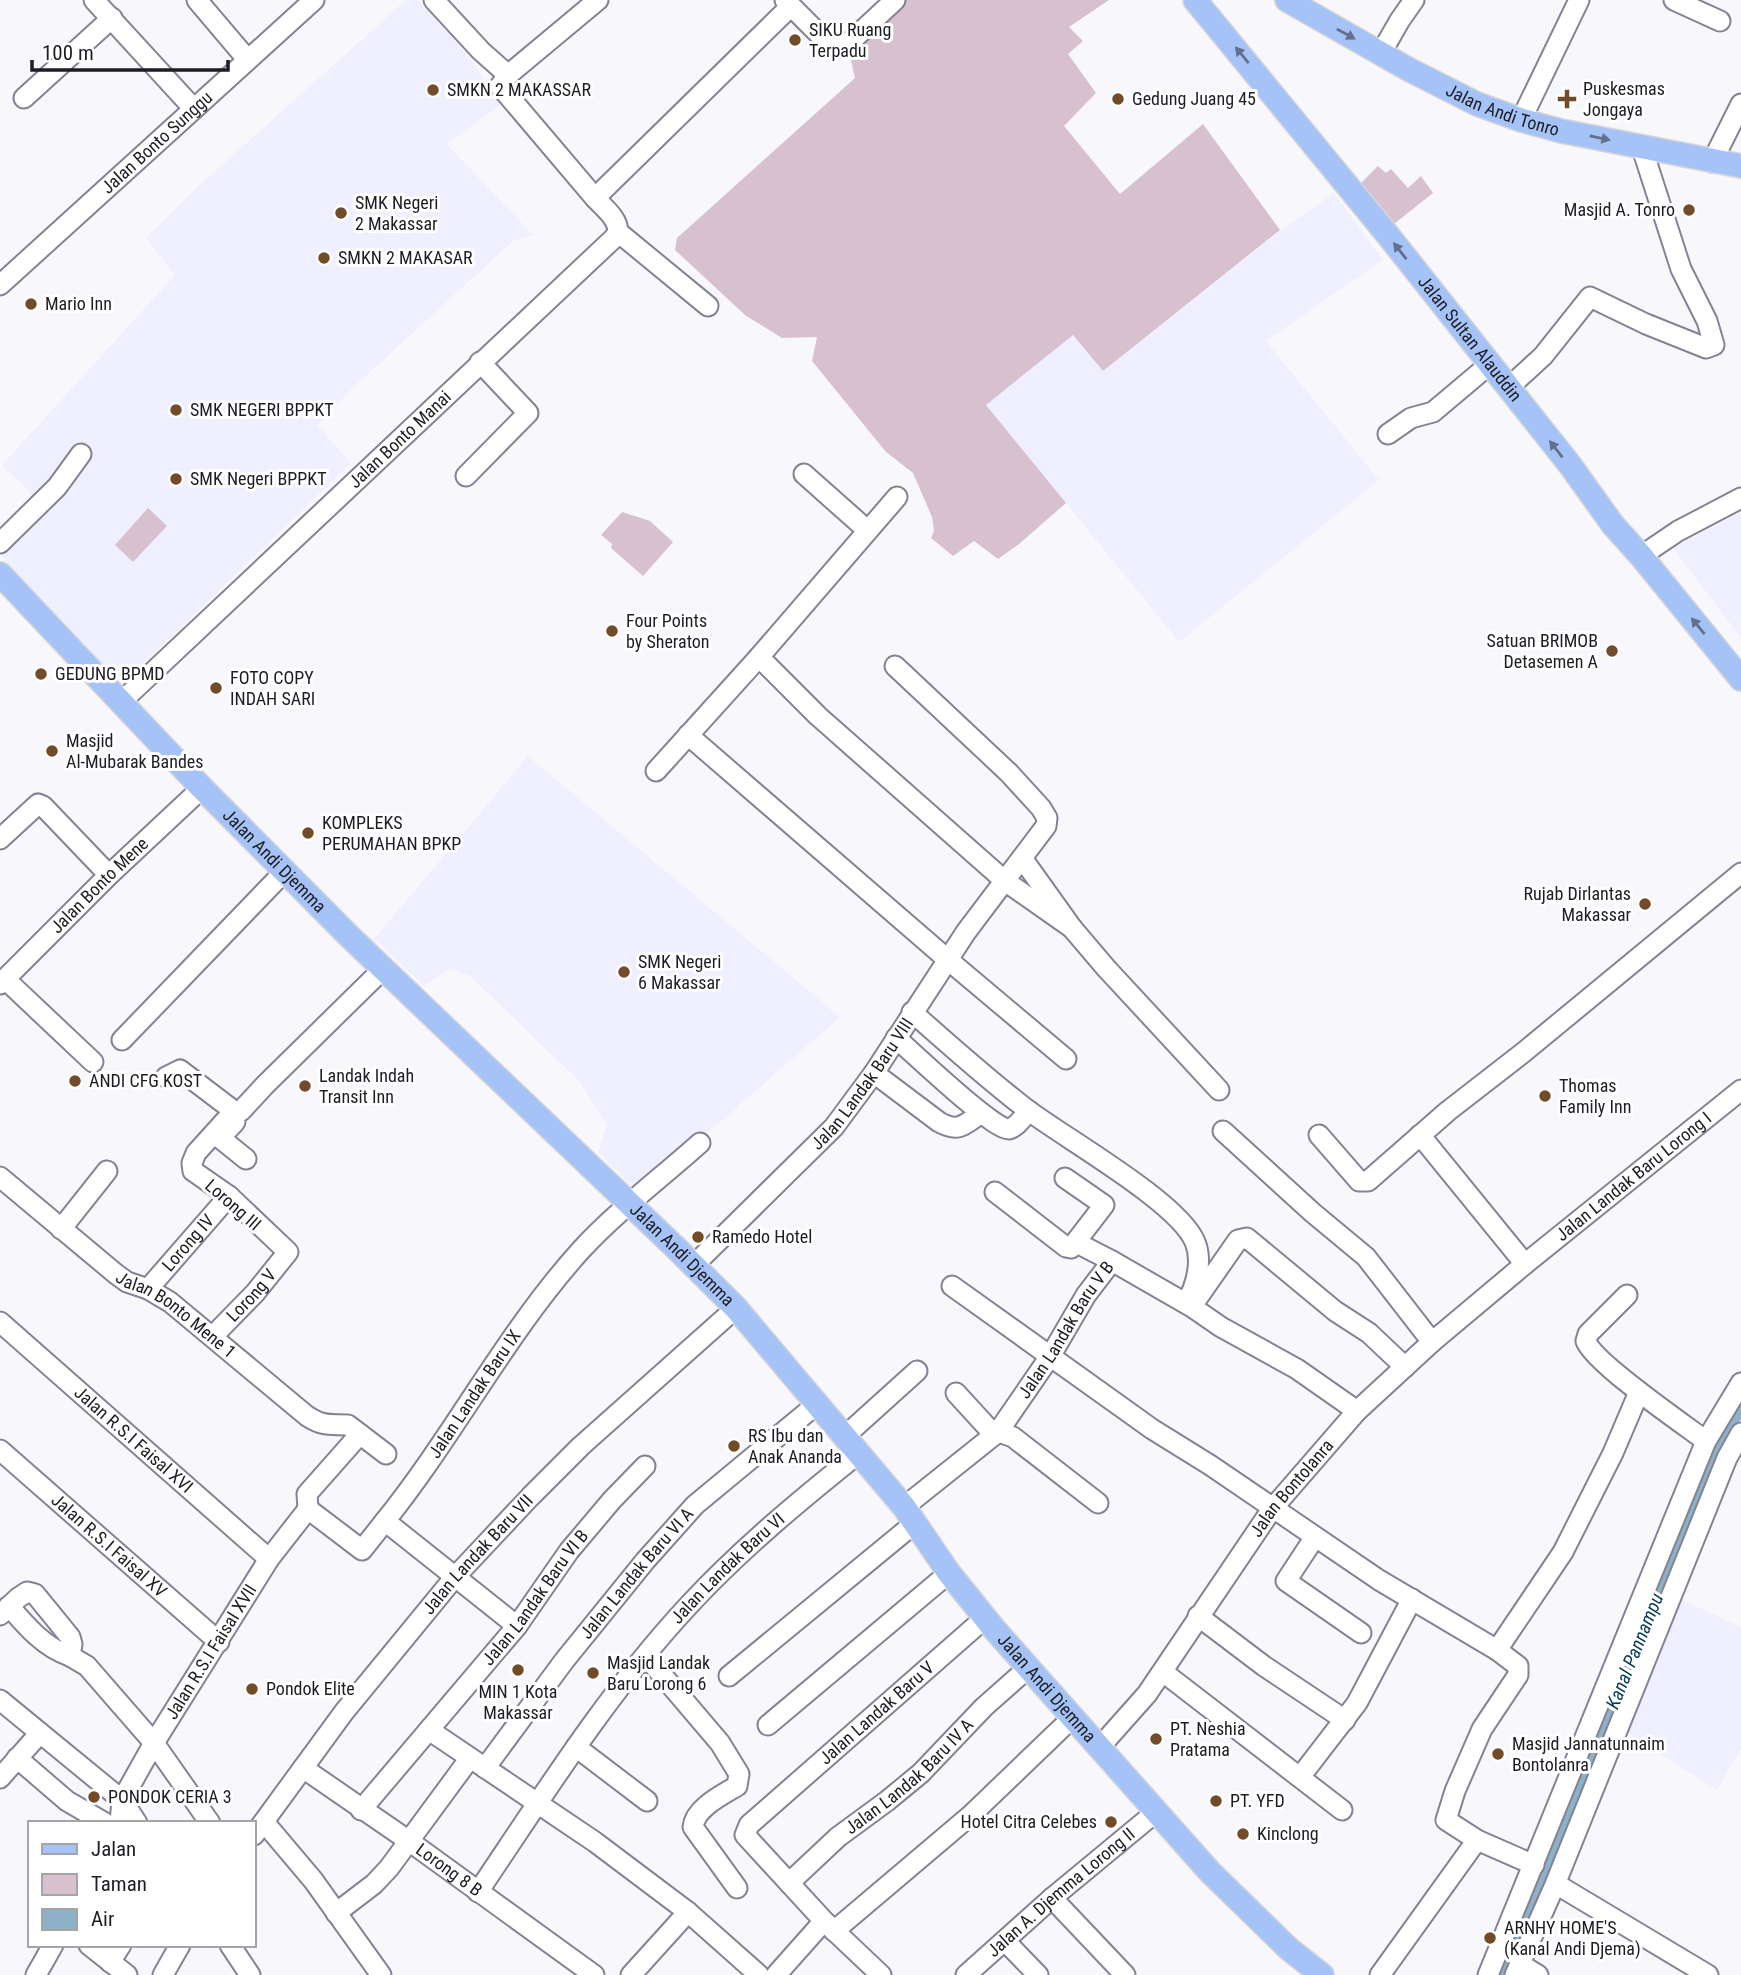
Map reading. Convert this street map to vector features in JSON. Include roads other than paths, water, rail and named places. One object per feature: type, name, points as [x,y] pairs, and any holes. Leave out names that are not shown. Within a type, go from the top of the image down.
[{"type":"main road","name":"Jalan Sultan Alauddin","points":[[1195,0],[1490,365],[1614,525],[1741,679]]},
{"type":"main road","name":"Jalan Andi Tonro","points":[[1287,0],[1477,104],[1521,120],[1642,148],[1741,166]]},
{"type":"main road","name":"Jalan Andi Djemma","points":[[0,573],[202,788],[383,970],[736,1308],[909,1515],[949,1573],[1028,1668],[1156,1812],[1252,1914],[1322,1975]]},
{"type":"street","points":[[94,0],[194,109]]},
{"type":"street","points":[[197,0],[247,59]]},
{"type":"street","name":"Jalan Bonto Sunggu","points":[[0,285],[314,0]]},
{"type":"street","points":[[434,0],[481,51],[508,75]]},
{"type":"street","points":[[598,0],[508,75],[500,83],[501,89],[613,218],[618,232],[708,306]]},
{"type":"street","points":[[595,198],[788,3],[834,49],[850,42],[895,0]]},
{"type":"street","points":[[1381,53],[1414,0]]},
{"type":"street","points":[[1521,120],[1579,0]]},
{"type":"street","points":[[1674,0],[1720,21]]},
{"type":"street","points":[[24,98],[111,18]]},
{"type":"street","points":[[1712,162],[1741,104]]},
{"type":"street","points":[[1508,388],[1543,356],[1590,297],[1646,324],[1706,348],[1714,345],[1707,321],[1681,269],[1642,148]]},
{"type":"street","name":"Jalan Bonto Manai","points":[[121,702],[618,232]]},
{"type":"street","points":[[466,476],[528,413],[480,362]]},
{"type":"street","points":[[1388,434],[1411,418],[1433,412],[1490,365]]},
{"type":"street","points":[[0,543],[57,487],[81,454]]},
{"type":"street","points":[[804,474],[867,530]]},
{"type":"street","points":[[656,771],[759,657],[897,496]]},
{"type":"street","points":[[1641,556],[1678,531],[1741,498]]},
{"type":"street","points":[[759,657],[818,716],[1004,881],[1072,928]]},
{"type":"street","name":"Jalan Landak Baru VIII","points":[[694,1265],[834,1128],[874,1073],[947,959],[1046,826],[1047,818],[1041,808],[991,755],[895,666]]},
{"type":"street","points":[[688,735],[1066,1059]]},
{"type":"street","name":"Jalan Bonto Mene","points":[[4,974],[202,788]]},
{"type":"street","points":[[0,839],[38,804],[43,806],[109,875]]},
{"type":"street","points":[[1022,858],[1072,928],[1219,1090]]},
{"type":"street","points":[[122,1040],[285,871]]},
{"type":"street","points":[[1319,1135],[1359,1181],[1368,1181],[1420,1135],[1741,873]]},
{"type":"street","points":[[246,1159],[220,1138],[237,1120],[237,1111],[383,970]]},
{"type":"street","points":[[4,974],[93,1062]]},
{"type":"street","points":[[912,1012],[1029,1111],[1145,1192],[1185,1226],[1195,1240],[1199,1261],[1189,1305]]},
{"type":"street","points":[[896,1038],[1002,1129],[1009,1129],[1029,1111]]},
{"type":"street","points":[[166,1077],[180,1070],[237,1111]]},
{"type":"street","points":[[874,1073],[949,1128],[961,1128],[981,1113]]},
{"type":"street","name":"Jalan Landak Baru Lorong I","points":[[1525,1264],[1741,1090]]},
{"type":"street","name":"Lorong III","points":[[237,1111],[197,1153],[192,1163],[193,1171],[229,1196],[288,1252]]},
{"type":"street","points":[[1223,1131],[1366,1257],[1432,1342]]},
{"type":"street","points":[[1420,1135],[1525,1264]]},
{"type":"street","name":"Jalan Landak Baru IX","points":[[308,1509],[362,1550],[415,1484],[510,1340],[583,1248],[701,1143]]},
{"type":"street","points":[[61,1229],[107,1171]]},
{"type":"street","name":"Jalan Bonto Mene 1","points":[[0,1177],[116,1274],[170,1302],[311,1419],[336,1426],[348,1425],[386,1454]]},
{"type":"street","points":[[995,1192],[1066,1247],[1071,1248],[1104,1205],[1065,1178]]},
{"type":"street","name":"Lorong IV","points":[[148,1289],[229,1196]]},
{"type":"street","points":[[1189,1305],[1238,1240],[1247,1238],[1335,1311],[1369,1333],[1405,1367]]},
{"type":"street","points":[[1077,1243],[1112,1261]]},
{"type":"street","name":"Lorong V","points":[[213,1336],[255,1293],[288,1252]]},
{"type":"street","name":"Jalan Landak Baru V B","points":[[729,1676],[998,1432],[1051,1355],[1086,1296],[1112,1261],[1297,1369],[1357,1411]]},
{"type":"street","name":"Jalan Bontolanra","points":[[1099,1748],[1163,1672],[1270,1511],[1357,1411],[1432,1342],[1525,1264]]},
{"type":"street","points":[[952,1286],[1152,1429],[1210,1465],[1311,1543],[1408,1602],[1497,1650],[1518,1666],[1520,1670],[1482,1728],[1446,1818],[1447,1822],[1477,1840],[1534,1865]]},
{"type":"street","points":[[1627,1295],[1588,1334],[1586,1341],[1591,1350],[1639,1392],[1706,1441]]},
{"type":"street","name":"Jalan Landak Baru VII","points":[[259,1828],[344,1712],[454,1578],[581,1446],[736,1308]]},
{"type":"street","name":"Jalan R.S.I Faisal XVI","points":[[0,1322],[269,1559]]},
{"type":"street","name":"Jalan Landak Baru VI","points":[[478,1892],[576,1747],[646,1656],[689,1605],[852,1445],[917,1371]]},
{"type":"street","points":[[1488,1975],[1706,1441],[1741,1383]]},
{"type":"street","points":[[1497,1650],[1563,1552],[1613,1453],[1639,1392]]},
{"type":"street","points":[[956,1393],[982,1424],[990,1430],[1009,1435],[1024,1445],[1098,1503]]},
{"type":"street","name":"Jalan Landak Baru VI A","points":[[336,1913],[374,1884],[695,1505],[817,1404]]},
{"type":"street","points":[[1538,1975],[1518,1969],[1734,1463],[1741,1433]]},
{"type":"street","name":"Jalan R.S.I Faisal XVII","points":[[122,1800],[154,1743],[269,1559],[308,1509],[307,1494],[360,1434]]},
{"type":"street","name":"Jalan R.S.I Faisal XV","points":[[0,1450],[219,1642]]},
{"type":"street","name":"Jalan Landak Baru VI B","points":[[361,1810],[517,1626],[569,1551],[645,1466]]},
{"type":"street","points":[[1270,1511],[1408,1602]]},
{"type":"street","points":[[385,1521],[517,1626]]},
{"type":"street","points":[[1311,1543],[1286,1581],[1361,1633]]},
{"type":"street","points":[[768,1725],[949,1573]]},
{"type":"street","points":[[70,1656],[70,1637],[35,1594],[27,1592],[5,1611],[60,1653],[87,1666],[154,1743],[209,1821]]},
{"type":"street","points":[[1300,1777],[1362,1695],[1408,1602]]},
{"type":"street","points":[[1198,1616],[1264,1666],[1345,1720]]},
{"type":"street","name":"Jalan Landak Baru V","points":[[789,1883],[745,1835],[749,1825],[985,1618]]},
{"type":"street","points":[[646,1656],[720,1743],[739,1774],[737,1786],[710,1803],[693,1823],[703,1842],[737,1888]]},
{"type":"street","name":"Jalan Landak Baru IV A","points":[[789,1883],[838,1837],[921,1773],[984,1707],[1028,1668]]},
{"type":"street","points":[[1163,1672],[1342,1810]]},
{"type":"street","points":[[0,1700],[122,1800],[136,1821]]},
{"type":"street","points":[[776,1975],[829,1926],[971,1815],[1072,1718]]},
{"type":"street","points":[[429,1730],[595,1842],[688,1912],[759,1975]]},
{"type":"street","points":[[0,1777],[40,1733]]},
{"type":"street","points":[[576,1747],[647,1801]]},
{"type":"street","points":[[17,1758],[67,1801],[102,1821]]},
{"type":"street","name":"Lorong 8 B","points":[[303,1768],[594,1975]]},
{"type":"street","points":[[120,1821],[122,1800]]},
{"type":"street","name":"Jalan A. Djemma Lorong II","points":[[966,1975],[1052,1898],[1156,1812]]},
{"type":"street","points":[[259,1828],[313,1880],[381,1975]]},
{"type":"street","points":[[1380,1975],[1477,1840]]},
{"type":"street","points":[[789,1883],[874,1973]]},
{"type":"street","points":[[1556,1884],[1704,1974]]},
{"type":"street","points":[[1052,1898],[1125,1975]]},
{"type":"street","points":[[631,1975],[688,1912]]},
{"type":"street","points":[[1005,1941],[1038,1975]]},
{"type":"street","points":[[36,1975],[52,1947]]},
{"type":"street","points":[[95,1947],[116,1954],[127,1975]]},
{"type":"street","points":[[163,1975],[179,1947]]},
{"type":"street","points":[[231,1947],[250,1975]]},
{"type":"water","name":"Kanal Pannampu","points":[[1741,1393],[1741,1419],[1511,1975],[1492,1975],[1713,1439]]},
{"type":"place","name":"SIKU Ruang Terpadu","points":[[795,40]]},
{"type":"place","name":"SMKN 2 MAKASSAR","points":[[433,90]]},
{"type":"place","name":"Gedung Juang 45","points":[[1118,99]]},
{"type":"place","name":"Puskesmas Jongaya","points":[[1567,99]]},
{"type":"place","name":"Masjid A. Tonro","points":[[1689,210]]},
{"type":"place","name":"SMK Negeri 2 Makassar","points":[[341,213]]},
{"type":"place","name":"SMKN 2 MAKASAR","points":[[324,258]]},
{"type":"place","name":"Mario Inn","points":[[31,304]]},
{"type":"place","name":"SMK NEGERI BPPKT","points":[[176,410]]},
{"type":"place","name":"SMK Negeri BPPKT","points":[[176,479]]},
{"type":"place","name":"Four Points by Sheraton","points":[[612,631]]},
{"type":"place","name":"Satuan BRIMOB Detasemen A","points":[[1612,651]]},
{"type":"place","name":"GEDUNG BPMD","points":[[41,674]]},
{"type":"place","name":"FOTO COPY INDAH SARI","points":[[216,688]]},
{"type":"place","name":"Masjid Al-Mubarak Bandes","points":[[52,751]]},
{"type":"place","name":"KOMPLEKS PERUMAHAN BPKP","points":[[308,833]]},
{"type":"place","name":"Rujab Dirlantas Makassar","points":[[1645,904]]},
{"type":"place","name":"SMK Negeri 6 Makassar","points":[[624,972]]},
{"type":"place","name":"ANDI CFG KOST","points":[[75,1081]]},
{"type":"place","name":"Landak Indah Transit Inn","points":[[305,1086]]},
{"type":"place","name":"Thomas Family Inn","points":[[1545,1096]]},
{"type":"place","name":"Ramedo Hotel","points":[[698,1237]]},
{"type":"place","name":"RS Ibu dan Anak Ananda","points":[[734,1446]]},
{"type":"place","name":"MIN 1 Kota Makassar","points":[[518,1670]]},
{"type":"place","name":"Masjid Landak Baru Lorong 6","points":[[593,1673]]},
{"type":"place","name":"Pondok Elite","points":[[252,1689]]},
{"type":"place","name":"PT. Neshia Pratama","points":[[1156,1739]]},
{"type":"place","name":"Masjid Jannatunnaim Bontolanra","points":[[1498,1754]]},
{"type":"place","name":"PONDOK CERIA 3","points":[[94,1797]]},
{"type":"place","name":"PT. YFD","points":[[1216,1801]]},
{"type":"place","name":"Hotel Citra Celebes","points":[[1111,1822]]},
{"type":"place","name":"Kinclong","points":[[1243,1834]]},
{"type":"place","name":"ARNHY HOME'S (Kanal Andi Djema)","points":[[1490,1938]]}]
